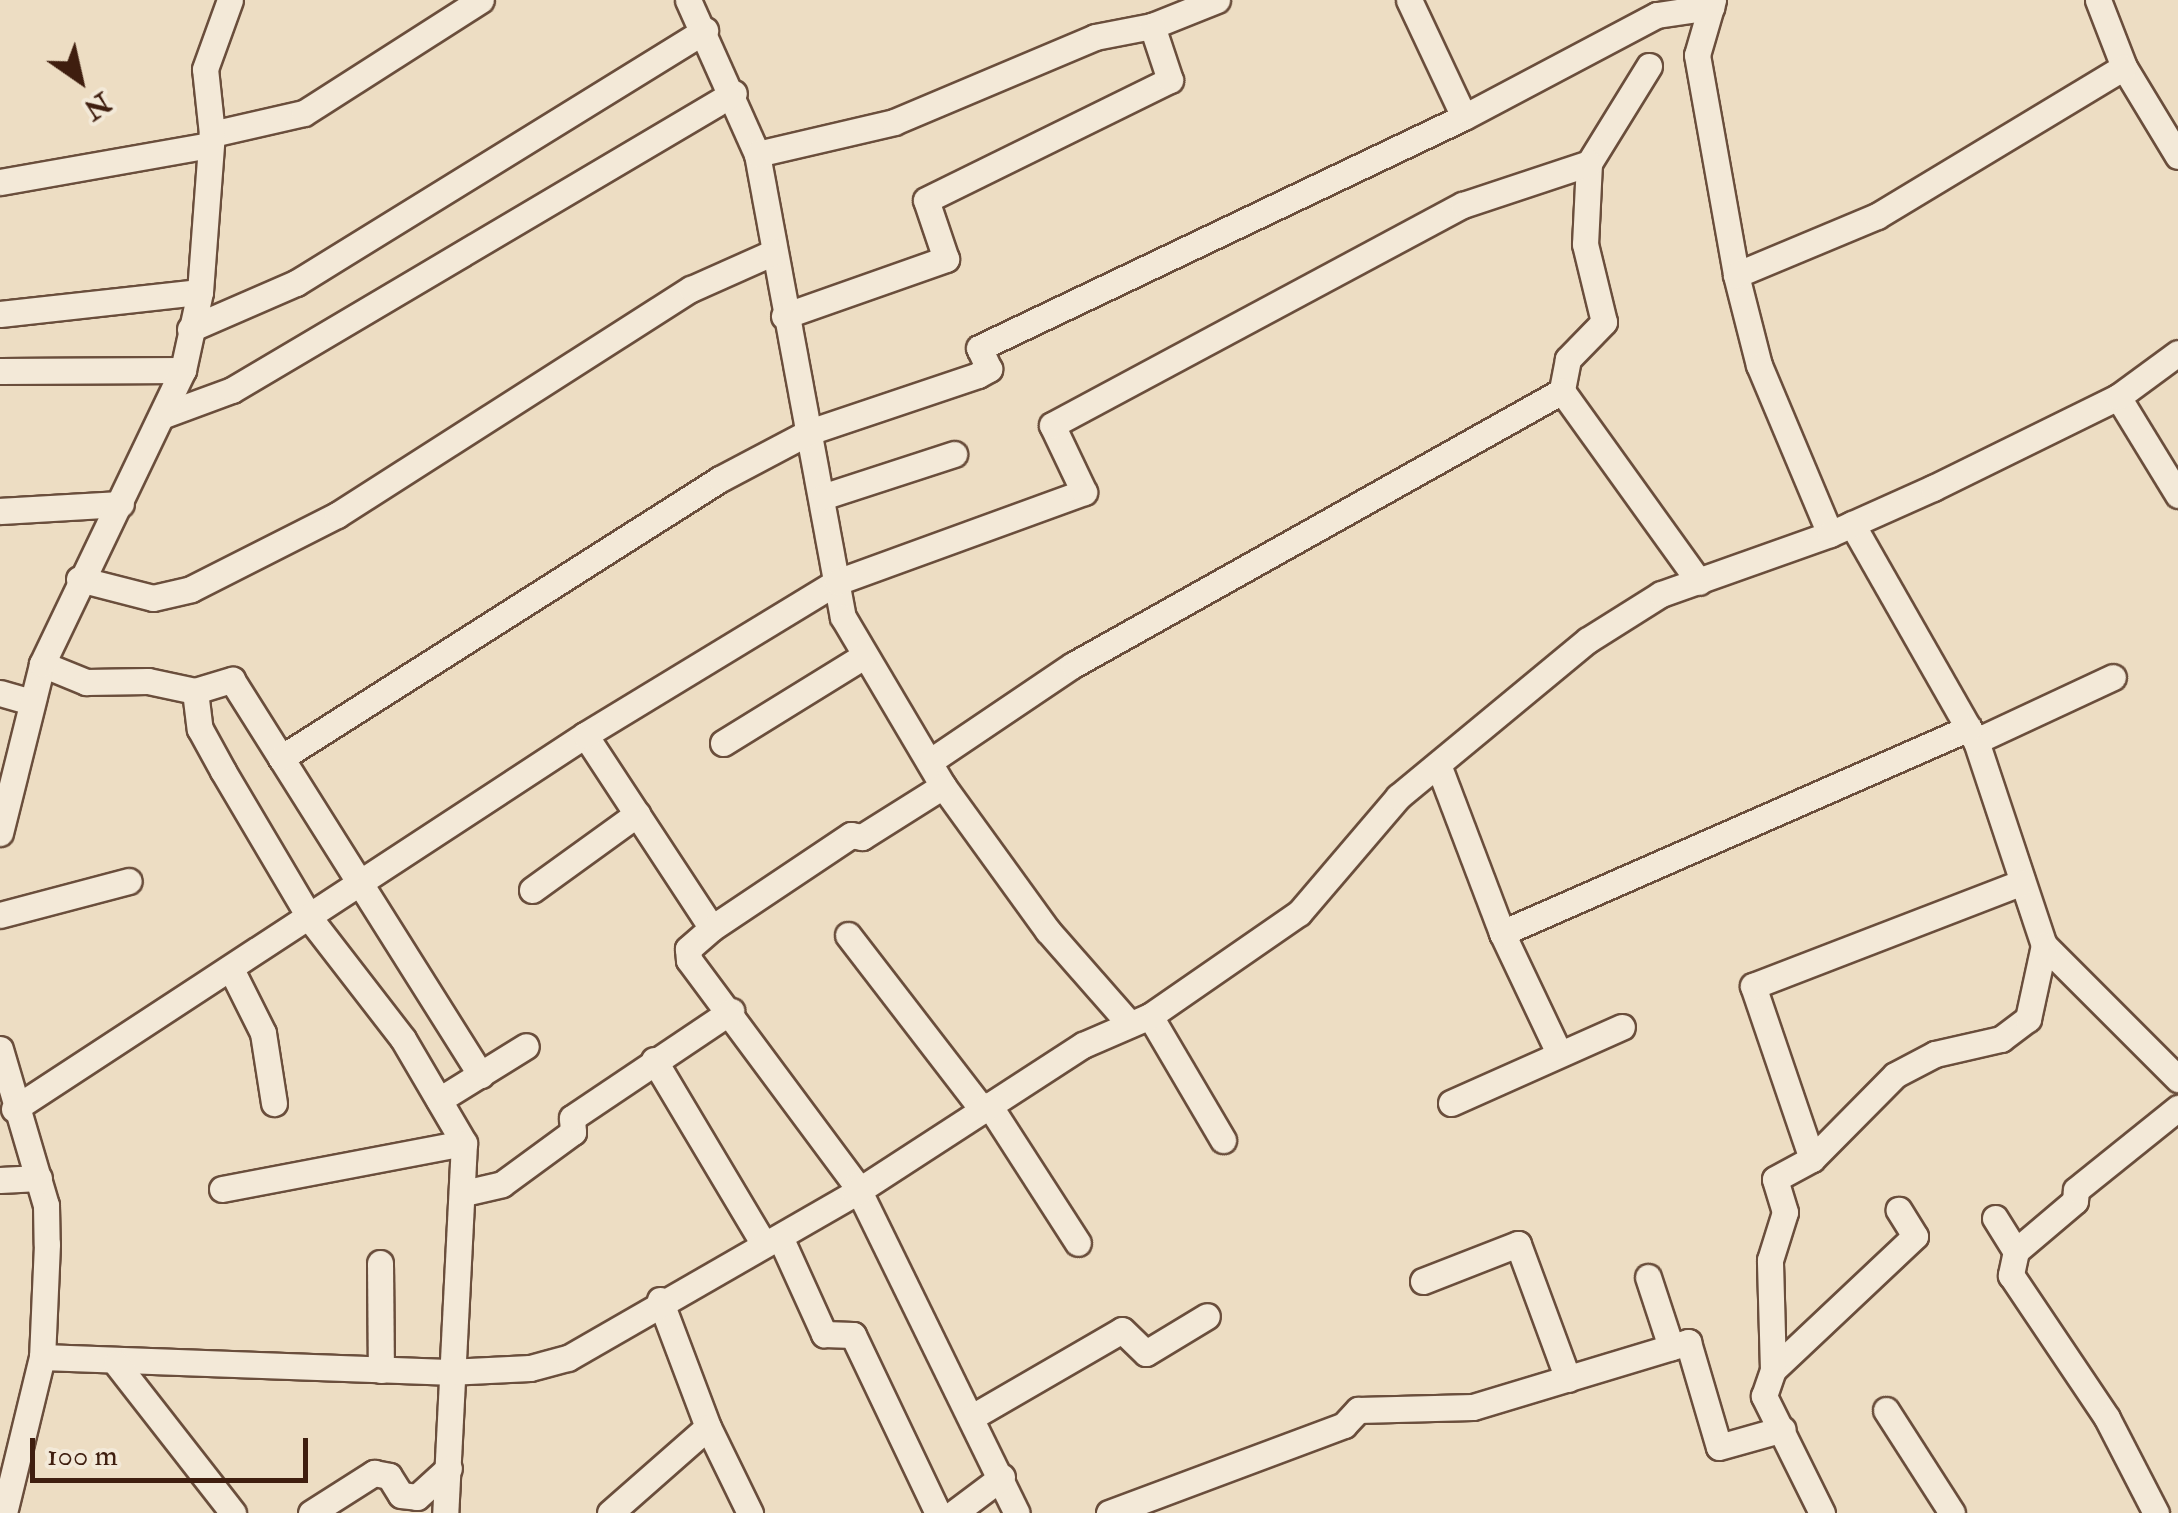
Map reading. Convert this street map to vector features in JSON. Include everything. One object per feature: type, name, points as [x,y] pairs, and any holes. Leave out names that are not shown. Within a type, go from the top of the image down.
[{"type":"street","points":[[0,833],[3,801],[28,701],[42,664],[79,579],[121,504],[183,370],[200,292],[210,139],[205,69],[230,0]]},
{"type":"street","points":[[0,182],[210,139],[304,113],[481,0]]},
{"type":"street","points":[[688,0],[734,93],[757,154],[843,618],[862,656],[932,760],[942,786],[1048,931],[1138,1019],[1223,1140]]},
{"type":"street","points":[[757,154],[894,122],[1095,38],[1152,26],[1217,0]]},
{"type":"street","points":[[1409,0],[1464,117]]},
{"type":"street","points":[[2098,0],[2124,67],[2178,156]]},
{"type":"street","points":[[281,758],[598,554],[809,432],[978,374],[988,369],[979,348],[1464,117],[1657,15],[1712,3],[1697,56],[1736,274],[1758,365],[1841,529],[1972,735],[2044,945],[2178,1079]]},
{"type":"street","points":[[784,316],[946,259],[926,200],[1170,80],[1152,26]]},
{"type":"street","points":[[190,329],[296,284],[705,30]]},
{"type":"street","points":[[1649,66],[1589,163],[1584,244],[1604,322],[1568,360],[1562,391],[1699,582]]},
{"type":"street","points":[[1736,274],[1877,216],[2124,67]]},
{"type":"street","points":[[164,415],[232,390],[734,93]]},
{"type":"street","points":[[14,1109],[312,920],[585,736],[837,582],[1084,492],[1052,425],[1463,205],[1589,163]]},
{"type":"street","points":[[79,579],[154,598],[192,590],[338,515],[691,289],[774,252]]},
{"type":"street","points":[[0,314],[200,292]]},
{"type":"street","points":[[42,1358],[448,1372],[530,1368],[568,1358],[660,1300],[855,1194],[986,1108],[1138,1019],[1298,913],[1398,798],[1588,640],[1661,594],[1841,529],[2118,397],[2178,352]]},
{"type":"street","points":[[0,370],[183,370]]},
{"type":"street","points":[[932,760],[1073,665],[1562,391]]},
{"type":"street","points":[[2118,397],[2178,495]]},
{"type":"street","points":[[822,498],[954,454]]},
{"type":"street","points":[[0,511],[121,504]]},
{"type":"street","points":[[723,743],[862,656]]},
{"type":"street","points":[[42,664],[86,682],[148,680],[195,691],[232,680],[365,884],[481,1075]]},
{"type":"street","points":[[1502,933],[2113,677]]},
{"type":"street","points":[[195,691],[200,728],[312,920],[440,1100],[464,1143],[464,1192],[448,1372],[449,1468],[445,1513]]},
{"type":"street","points":[[0,693],[28,701]]},
{"type":"street","points":[[585,736],[712,928]]},
{"type":"street","points":[[1439,767],[1502,933],[1559,1053]]},
{"type":"street","points":[[942,786],[862,837],[851,835],[712,928],[688,950],[689,960],[731,1011],[845,1170],[1018,1513]]},
{"type":"street","points":[[532,890],[637,814]]},
{"type":"street","points":[[0,915],[129,881]]},
{"type":"street","points":[[1812,1159],[1753,986],[2022,882]]},
{"type":"street","points":[[848,935],[986,1108],[1078,1243]]},
{"type":"street","points":[[1813,1510],[1783,1430],[1764,1396],[1773,1370],[1770,1260],[1785,1212],[1776,1179],[1812,1159],[1895,1075],[1936,1054],[2001,1039],[2028,1019],[2044,945]]},
{"type":"street","points":[[232,971],[263,1033],[274,1103]]},
{"type":"street","points":[[464,1192],[502,1184],[573,1132],[572,1118],[731,1011]]},
{"type":"street","points":[[1451,1103],[1622,1027]]},
{"type":"street","points":[[440,1100],[526,1046]]},
{"type":"street","points":[[0,1049],[14,1109],[39,1178],[48,1244],[42,1358],[4,1513]]},
{"type":"street","points":[[654,1060],[772,1240],[824,1334],[853,1335],[938,1513]]},
{"type":"street","points":[[2156,1513],[2106,1418],[2010,1276],[2016,1251],[2075,1201],[2076,1190],[2178,1108]]},
{"type":"street","points":[[222,1189],[464,1143]]},
{"type":"street","points":[[0,1180],[39,1178]]},
{"type":"street","points":[[1773,1370],[1914,1236],[1899,1210]]},
{"type":"street","points":[[1995,1218],[2016,1251]]},
{"type":"street","points":[[1423,1281],[1518,1244],[1568,1379]]},
{"type":"street","points":[[380,1263],[381,1370]]},
{"type":"street","points":[[1648,1277],[1671,1347]]},
{"type":"street","points":[[660,1300],[708,1427],[750,1513]]},
{"type":"street","points":[[972,1417],[1122,1330],[1146,1352],[1207,1316]]},
{"type":"street","points":[[1109,1513],[1344,1425],[1358,1410],[1461,1409],[1671,1347],[1692,1346],[1719,1448],[1783,1430]]},
{"type":"street","points":[[116,1363],[234,1513]]},
{"type":"street","points":[[1886,1410],[1952,1513]]},
{"type":"street","points":[[610,1513],[708,1427]]},
{"type":"street","points":[[311,1513],[374,1473],[389,1476],[402,1495],[417,1496],[449,1468]]},
{"type":"street","points":[[954,1513],[1002,1478]]}]
